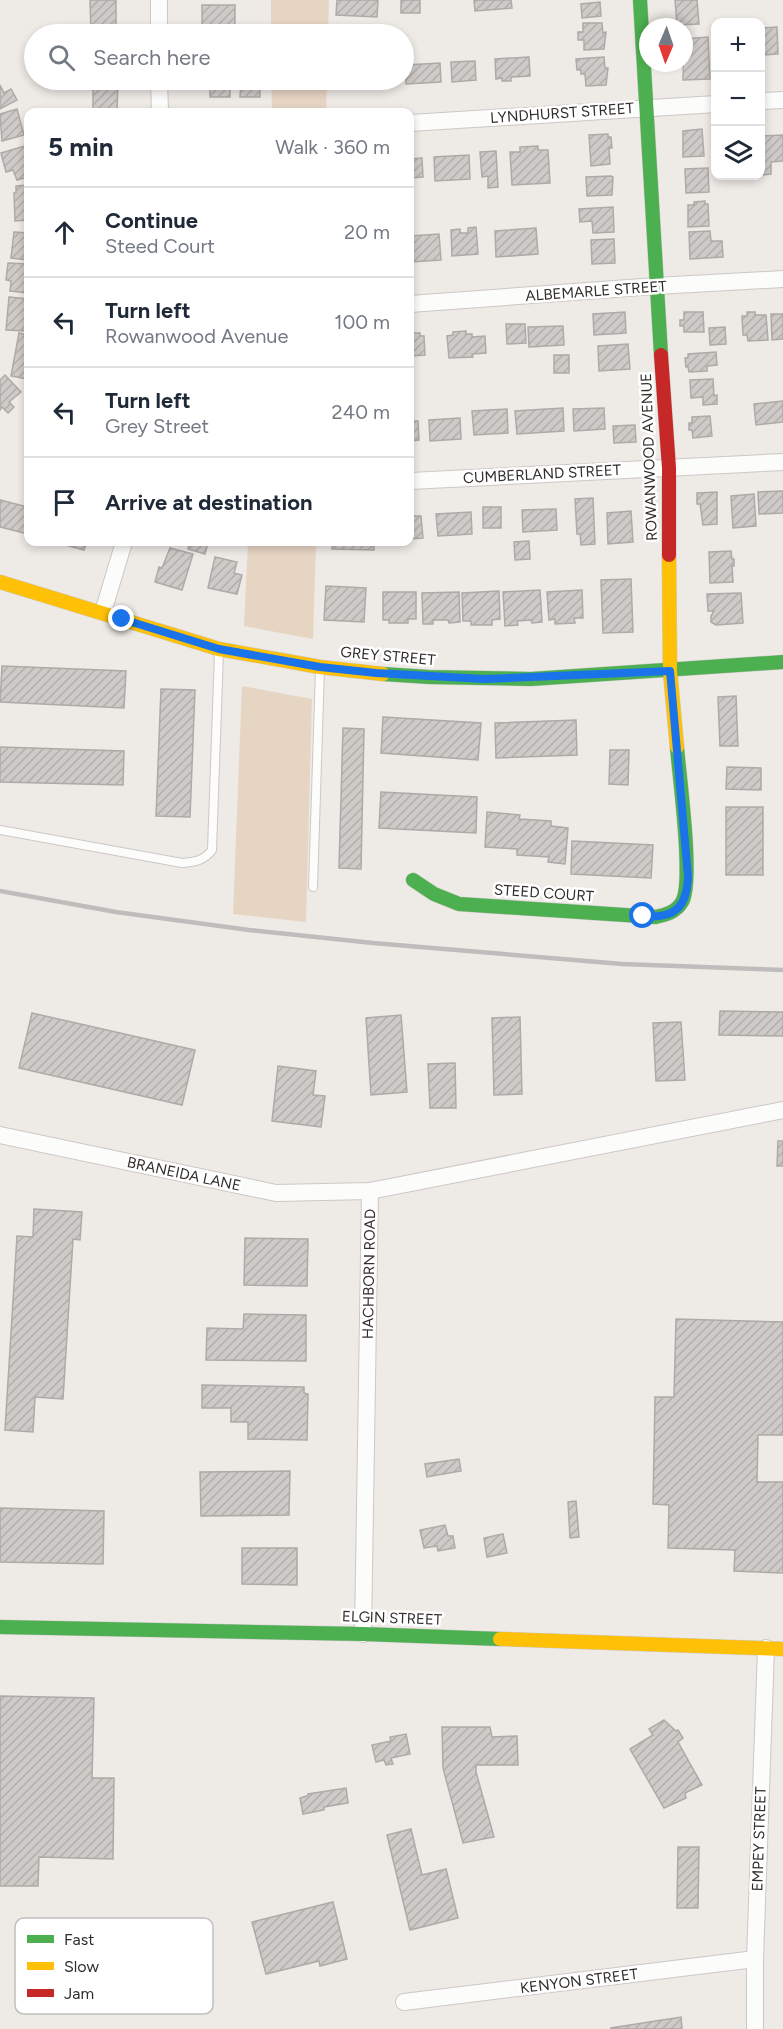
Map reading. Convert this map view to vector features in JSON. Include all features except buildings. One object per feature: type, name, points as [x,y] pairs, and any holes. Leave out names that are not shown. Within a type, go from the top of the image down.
[{"type":"street","points":[[159,0],[159,24]]},
{"type":"street","name":"ROWANWOOD AVENUE","points":[[640,0],[669,468],[670,671],[688,876],[684,902],[677,909]]},
{"type":"street","points":[[159,90],[160,108]]},
{"type":"street","points":[[765,101],[783,100]]},
{"type":"street","name":"LYNDHURST STREET","points":[[414,123],[711,104]]},
{"type":"street","name":"ALBEMARLE STREET","points":[[414,304],[783,279]]},
{"type":"street","name":"CUMBERLAND STREET","points":[[414,481],[783,462]]},
{"type":"street","points":[[103,612],[123,546]]},
{"type":"street","name":"GREY STREET","points":[[0,582],[219,649],[320,667],[419,677],[484,679],[670,671],[783,662]]},
{"type":"street","name":"STEED COURT","points":[[413,880],[424,890],[437,897],[459,904],[655,918],[666,916],[677,909]]},
{"type":"street","name":"HACHBORN ROAD","points":[[363,1634],[370,1191],[783,1110]]},
{"type":"street","name":"BRANEIDA LANE","points":[[0,1135],[276,1193],[370,1191]]},
{"type":"street","name":"ELGIN STREET","points":[[0,1627],[363,1634],[783,1649]]},
{"type":"street","name":"EMPEY STREET","points":[[755,2029],[755,1959],[766,1648]]},
{"type":"street","name":"KENYON STREET","points":[[404,2002],[755,1959]]},
{"type":"lane","points":[[0,830],[182,863],[197,861],[208,856],[212,850],[219,649]]},
{"type":"lane","points":[[313,887],[320,667]]},
{"type":"shaded area","points":[[271,0],[329,0],[328,24],[271,24]]},
{"type":"shaded area","points":[[271,90],[327,90],[326,108],[272,108]]},
{"type":"shaded area","points":[[248,546],[316,546],[313,639],[244,626]]},
{"type":"shaded area","points":[[242,686],[312,699],[306,922],[233,914]]},
{"type":"railway","points":[[0,891],[116,912],[249,930],[373,943],[622,964],[783,970]]},
{"type":"traffic: fast","points":[[640,0],[661,355]]},
{"type":"traffic: fast","points":[[383,674],[531,679],[783,662]]},
{"type":"traffic: fast","points":[[413,880],[434,894],[459,904],[655,917],[670,912],[682,902],[687,873],[677,747]]},
{"type":"traffic: fast","points":[[0,1627],[500,1639]]},
{"type":"traffic: slow","points":[[669,555],[670,671],[677,747]]},
{"type":"traffic: slow","points":[[0,582],[219,649],[320,667],[383,674]]},
{"type":"traffic: slow","points":[[500,1639],[783,1649]]},
{"type":"traffic: jam","points":[[661,355],[669,468],[669,555]]},
{"type":"route","points":[[122,619],[219,649],[320,667],[376,673],[429,677],[531,679],[670,671],[688,876],[687,892],[684,902],[666,916],[655,918],[643,916]]}]
